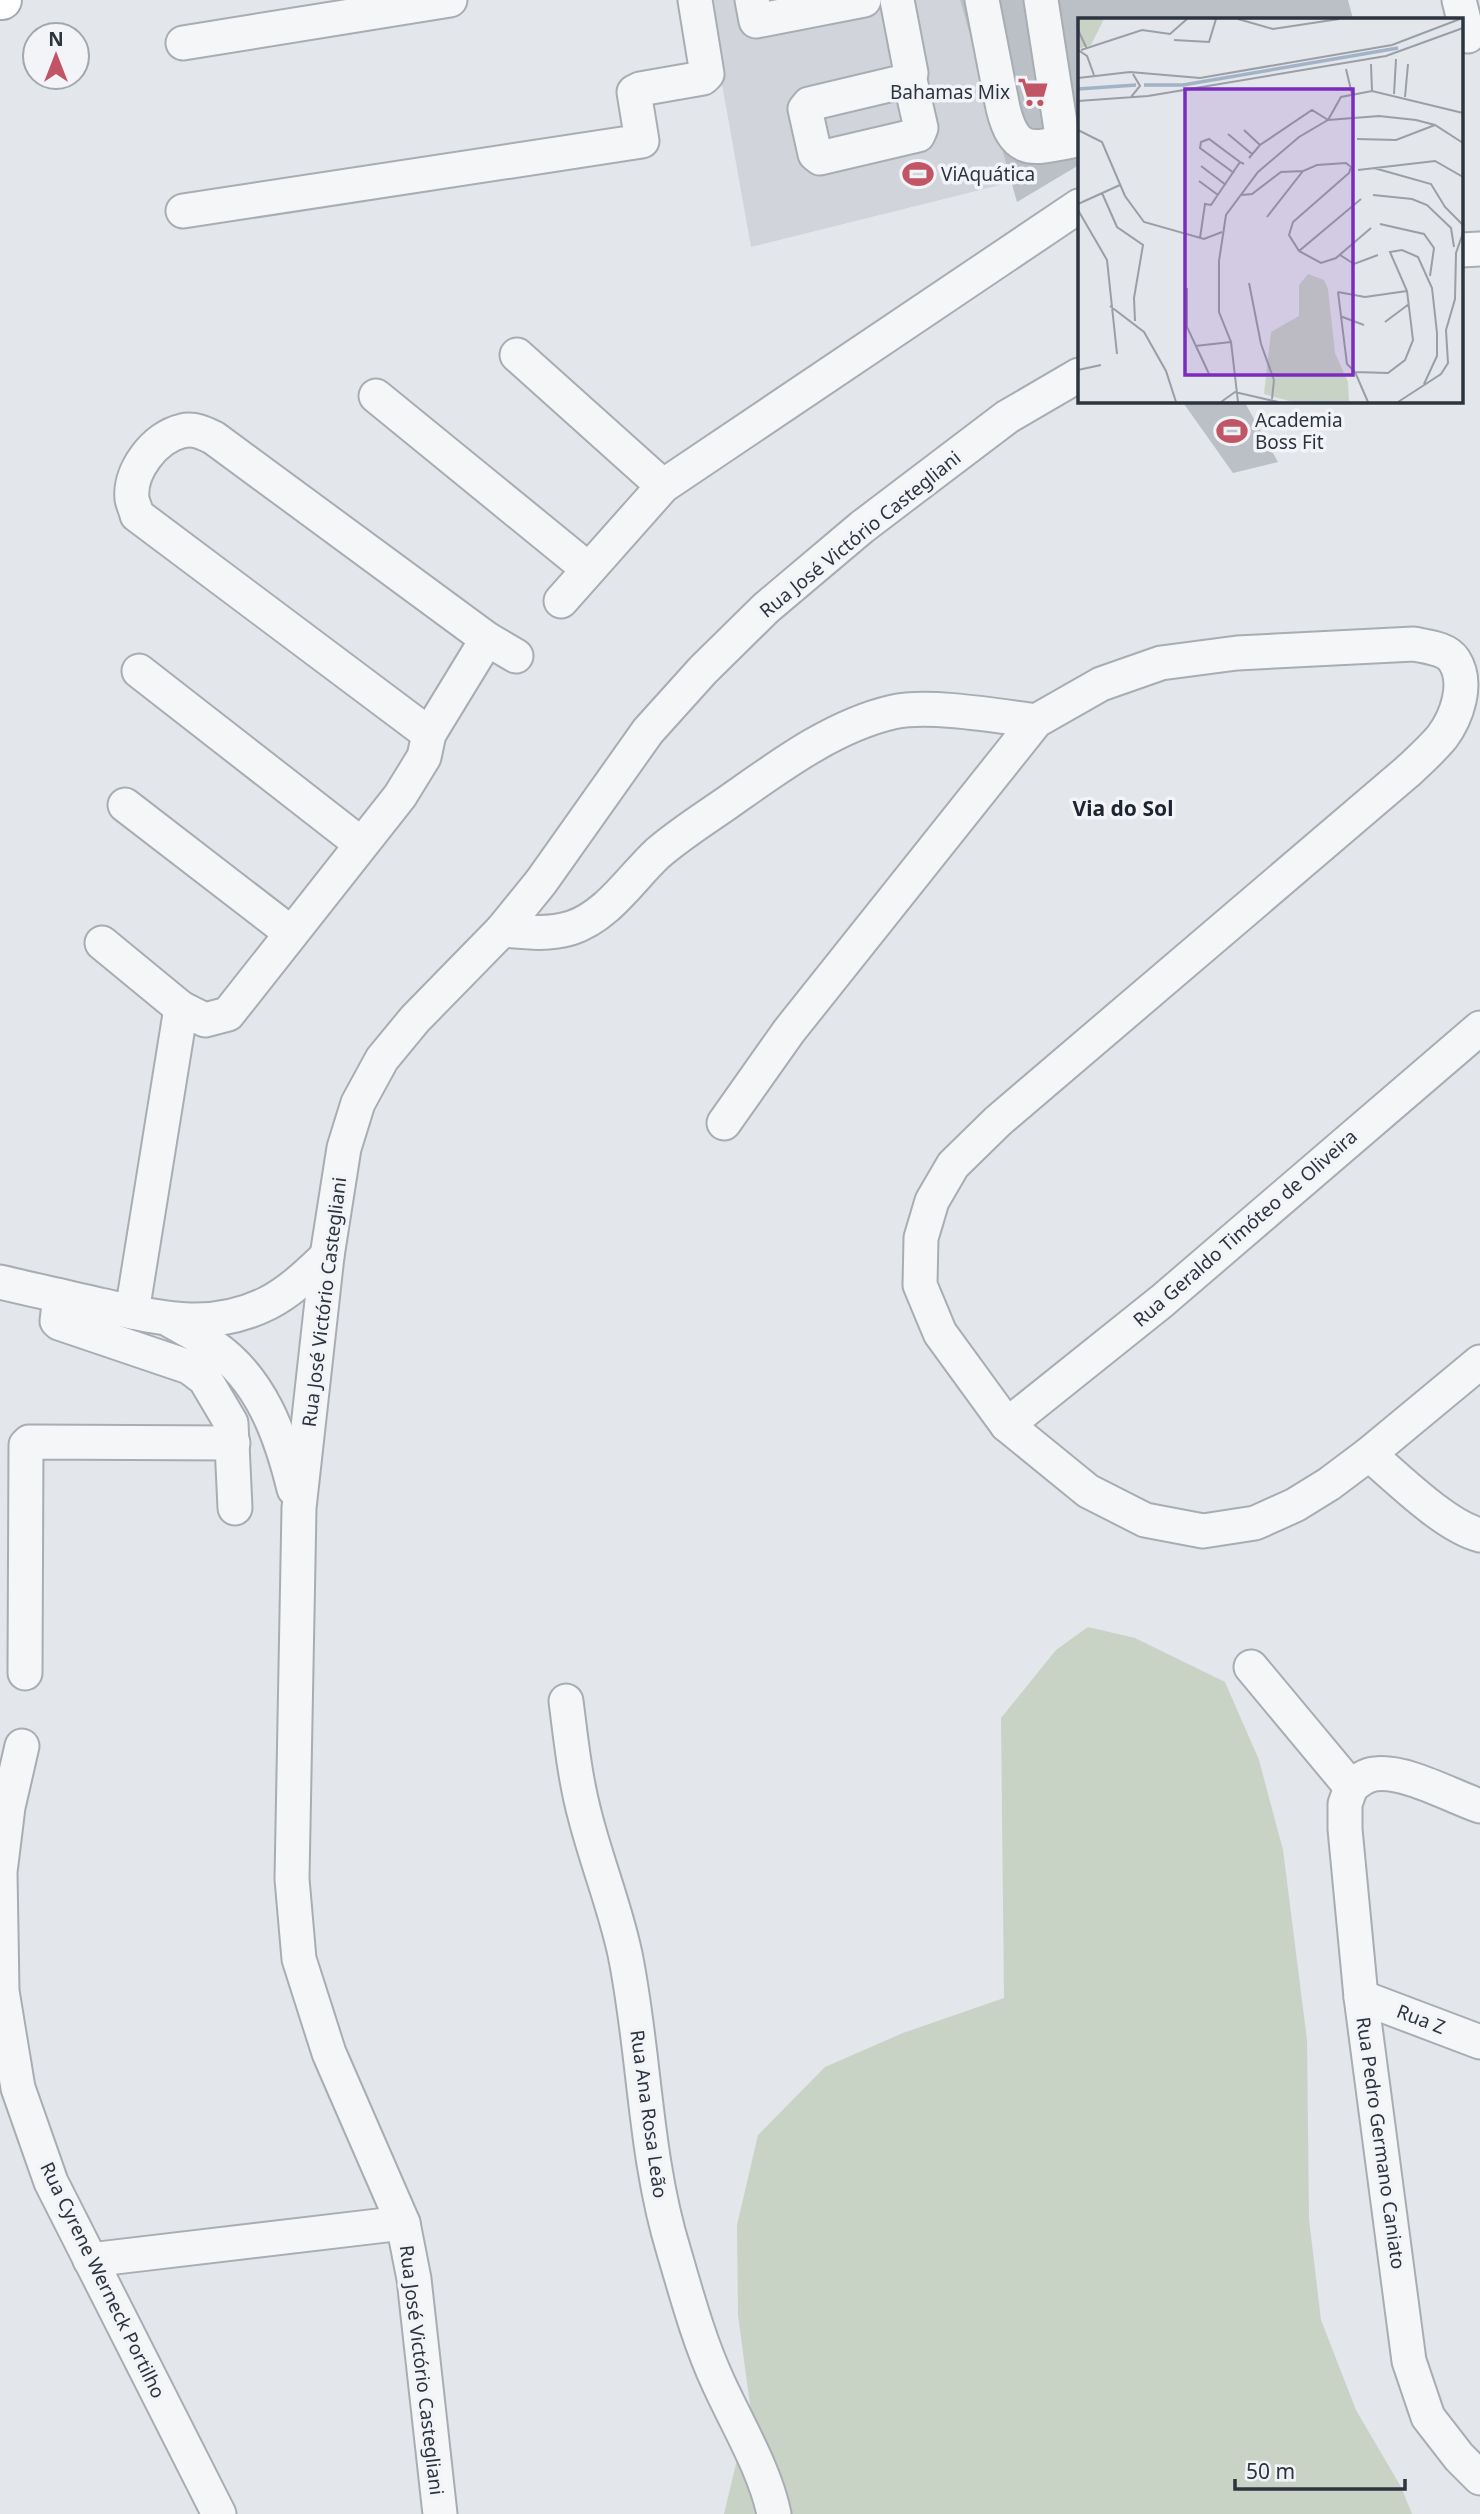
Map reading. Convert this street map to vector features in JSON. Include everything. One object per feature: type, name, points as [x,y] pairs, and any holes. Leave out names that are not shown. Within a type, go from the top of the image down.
[{"type":"street","points":[[183,43],[450,0]]},
{"type":"street","points":[[183,211],[642,141],[634,92],[703,78],[707,74],[695,0]]},
{"type":"street","points":[[752,0],[756,22],[864,0]]},
{"type":"street","points":[[897,0],[911,73],[910,80]]},
{"type":"street","points":[[982,0],[1007,126],[1021,145],[1031,148],[1071,141],[1041,0]]},
{"type":"street","points":[[1459,0],[1470,36]]},
{"type":"street","points":[[561,601],[663,486],[1078,207]]},
{"type":"street","points":[[1462,250],[1480,249]]},
{"type":"street","points":[[517,355],[663,486]]},
{"type":"street","name":"Rua José Victório Castegliani","points":[[440,2514],[414,2279],[403,2223],[328,2053],[299,1959],[292,1879],[299,1508],[327,1256],[344,1148],[358,1103],[382,1059],[415,1019],[502,930],[541,882],[648,731],[703,670],[862,527],[1007,417],[1078,376]]},
{"type":"street","points":[[376,396],[588,569]]},
{"type":"street","points":[[429,734],[137,515],[132,498],[134,481],[140,464],[161,442],[181,431],[198,431],[214,438],[487,639],[516,656]]},
{"type":"street","points":[[102,943],[181,1008],[205,1020],[228,1014],[400,796],[424,757],[429,734],[487,639]]},
{"type":"street","points":[[724,1123],[789,1031],[1036,721],[1101,684],[1161,663],[1237,653],[1414,644],[1437,649],[1453,659],[1461,679],[1458,708],[1442,737],[1407,772],[998,1121],[953,1164],[932,1201],[921,1238],[920,1285],[940,1334],[1007,1425],[1088,1491],[1145,1520],[1203,1531],[1255,1523],[1295,1505],[1369,1454],[1480,1362]]},
{"type":"street","points":[[139,671],[362,844]]},
{"type":"street","points":[[502,930],[551,933],[572,928],[594,916],[657,854],[681,835],[781,765],[847,728],[895,711],[933,710],[1036,721]]},
{"type":"street","points":[[125,805],[291,933]]},
{"type":"street","points":[[132,1312],[181,1008]]},
{"type":"street","name":"Rua Geraldo Timóteo de Oliveira","points":[[1007,1425],[1162,1301],[1480,1028]]},
{"type":"street","points":[[0,1282],[171,1321],[203,1320],[237,1315],[269,1303],[291,1288],[327,1256]]},
{"type":"street","points":[[60,1296],[59,1323],[189,1367],[205,1379],[229,1417],[233,1443],[234,1508]]},
{"type":"street","points":[[171,1321],[214,1346],[239,1368],[259,1394],[288,1462],[299,1508]]},
{"type":"street","points":[[25,1673],[26,1445],[29,1442],[233,1443]]},
{"type":"street","points":[[1369,1454],[1438,1511],[1468,1532],[1480,1535]]},
{"type":"street","points":[[1251,1667],[1351,1787],[1360,1779],[1374,1774],[1392,1774],[1480,1806]]},
{"type":"street","name":"Rua Ana Rosa Leão","points":[[566,1701],[574,1768],[584,1815],[625,1954],[655,2175],[670,2240],[693,2316],[717,2380],[755,2460],[774,2514]]},
{"type":"street","name":"Rua Cyrene Werneck Portilho","points":[[22,1746],[8,1807],[0,1872],[2,1991],[18,2088],[51,2182],[219,2514]]},
{"type":"street","name":"Rua Pedro Germano Caniato","points":[[1351,1787],[1345,1804],[1345,1829],[1362,1997],[1409,2361],[1428,2417],[1459,2457],[1480,2478]]},
{"type":"street","name":"Rua Z","points":[[1362,1997],[1480,2042]]},
{"type":"street","points":[[90,2260],[403,2223]]},
{"type":"shaded area","points":[[707,0],[960,0],[1012,182],[751,247]]},
{"type":"green space","points":[[1088,1627],[1135,1638],[1225,1682],[1259,1760],[1283,1850],[1307,2040],[1309,2219],[1321,2320],[1356,2410],[1401,2487],[1412,2514],[724,2514],[750,2405],[738,2315],[737,2225],[758,2135],[825,2067],[903,2033],[1004,1998],[1001,1718],[1056,1650]]},
{"type":"building","name":"Bahamas Mix","points":[[960,0],[1348,0],[1353,18],[1078,18],[1078,166],[1017,202]]},
{"type":"building","name":"Academia Boss Fit","points":[[1183,402],[1245,402],[1278,462],[1233,473]]},
{"type":"place","name":"Bahamas Mix","points":[[1033,92]]},
{"type":"place","name":"ViAquática","points":[[918,174]]},
{"type":"place","name":"Academia Boss Fit","points":[[1232,431]]},
{"type":"district","name":"Via do Sol","points":[[1123,809]]}]
